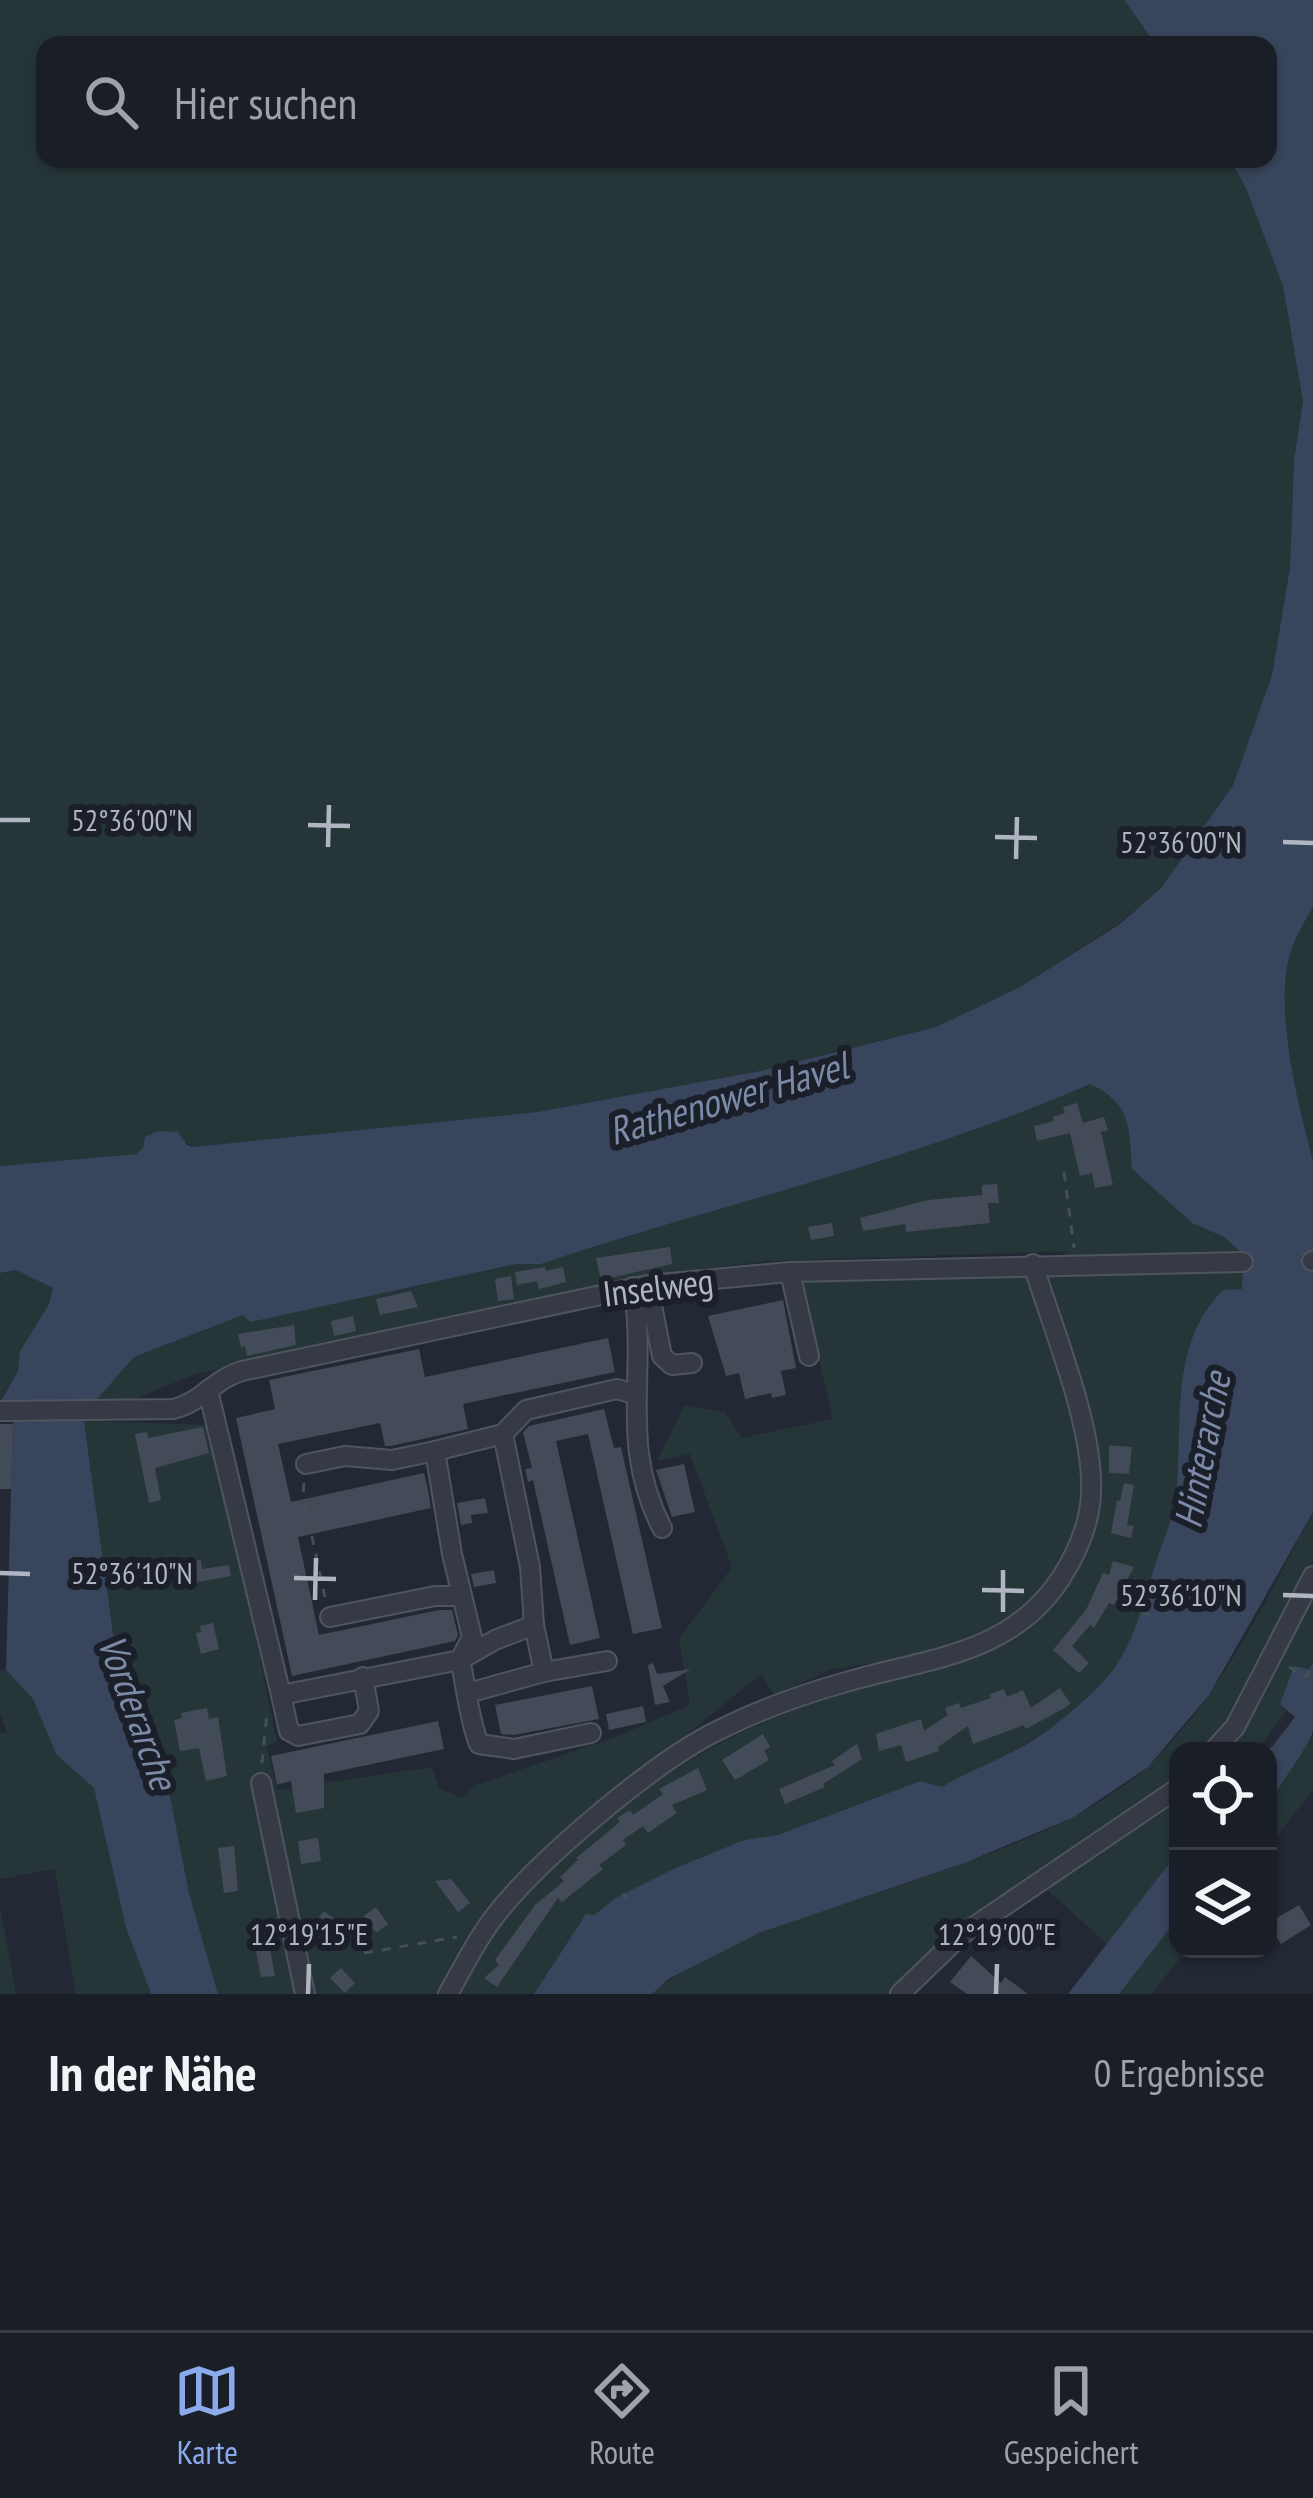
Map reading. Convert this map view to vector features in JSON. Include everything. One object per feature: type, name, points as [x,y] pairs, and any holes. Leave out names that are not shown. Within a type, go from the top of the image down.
[{"type":"street","name":"Inselweg","points":[[0,1411],[172,1409],[199,1400],[226,1376],[242,1371],[640,1286],[790,1272],[1243,1262]]},
{"type":"street","points":[[448,1994],[499,1910],[577,1834],[715,1732],[844,1682],[994,1640],[1024,1623],[1048,1598],[1084,1531],[1091,1493],[1087,1440],[1033,1264]]},
{"type":"street","points":[[790,1272],[809,1356]]},
{"type":"street","points":[[640,1286],[662,1356],[672,1365],[692,1364]]},
{"type":"street","points":[[640,1286],[634,1430],[650,1504],[662,1528]]},
{"type":"street","points":[[306,1464],[345,1456],[392,1460],[435,1451],[503,1434],[526,1410],[617,1389],[634,1394]]},
{"type":"street","points":[[208,1390],[289,1731],[298,1736],[360,1724],[369,1711],[363,1677]]},
{"type":"street","points":[[503,1434],[530,1567],[534,1625],[544,1672]]},
{"type":"street","points":[[435,1451],[472,1637],[460,1660],[468,1717],[479,1744],[514,1749],[591,1732]]},
{"type":"street","points":[[1222,1742],[1235,1727],[1313,1576]]},
{"type":"street","points":[[330,1617],[434,1596],[462,1596]]},
{"type":"street","points":[[281,1695],[460,1660],[534,1625]]},
{"type":"street","points":[[468,1693],[608,1661]]},
{"type":"street","points":[[261,1783],[305,1994]]},
{"type":"street","points":[[900,1994],[960,1936],[1169,1794]]},
{"type":"path","points":[[1064,1172],[1076,1264]]},
{"type":"path","points":[[306,1464],[302,1495],[330,1617]]},
{"type":"path","points":[[1142,1612],[1151,1616]]},
{"type":"path","points":[[1289,1667],[1306,1677],[1313,1664]]},
{"type":"path","points":[[148,1743],[162,1740]]},
{"type":"path","points":[[623,1893],[627,1899]]},
{"type":"path","points":[[364,1953],[482,1933]]},
{"type":"shaded area","points":[[0,0],[1124,0],[1150,36],[36,36],[36,168],[1235,168],[1283,286],[1303,401],[1294,460],[1290,567],[1272,675],[1233,785],[1162,887],[1120,923],[1020,987],[936,1027],[759,1071],[537,1112],[193,1147],[183,1141],[143,1142],[136,1154],[0,1166]]},
{"type":"shaded area","points":[[1313,906],[1313,1160],[1289,1054],[1285,997],[1292,948]]},
{"type":"shaded area","points":[[1090,1084],[1114,1100],[1126,1119],[1132,1169],[1192,1223],[1224,1237],[1243,1254],[1221,1253],[1220,1267],[1242,1267],[1242,1290],[1223,1290],[1193,1336],[1185,1361],[1173,1514],[1130,1641],[1101,1684],[1041,1735],[942,1788],[920,1781],[778,1835],[744,1840],[617,1897],[594,1915],[586,1915],[534,1994],[218,1994],[189,1893],[161,1751],[125,1721],[84,1421],[212,1425],[277,1741],[267,1746],[277,1790],[432,1767],[439,1788],[462,1798],[476,1785],[613,1738],[690,1705],[679,1639],[732,1567],[690,1454],[657,1461],[684,1406],[725,1412],[742,1438],[833,1419],[800,1279],[1015,1272],[1033,1277],[1081,1439],[1083,1491],[1077,1527],[1064,1560],[1042,1595],[1019,1618],[993,1632],[920,1656],[833,1669],[774,1695],[761,1674],[530,1862],[540,1876],[623,1807],[707,1750],[808,1705],[983,1651],[1016,1633],[1053,1599],[1082,1553],[1093,1515],[1095,1475],[1081,1393],[1043,1275],[1067,1251],[770,1261],[652,1274],[196,1374],[127,1402],[93,1404],[134,1357],[243,1315],[250,1321],[517,1264],[541,1264],[886,1159]]},
{"type":"shaded area","points":[[16,1270],[53,1288],[0,1401],[0,1273]]},
{"type":"shaded area","points":[[1313,1512],[1313,1561],[1228,1723],[1211,1742],[1171,1742],[1220,1679]]},
{"type":"shaded area","points":[[1313,1596],[1313,1664],[1310,1669],[1294,1667],[1280,1703],[1287,1710],[1263,1742],[1231,1742],[1251,1715]]},
{"type":"shaded area","points":[[0,1670],[6,1670],[33,1699],[56,1754],[94,1788],[126,1928],[151,1994],[76,1994],[55,1869],[0,1879],[0,1734],[7,1732],[0,1713]]},
{"type":"shaded area","points":[[1313,1735],[1313,1790],[1277,1836],[1277,1790]]},
{"type":"shaded area","points":[[1169,1744],[1169,1787],[957,1928],[891,1994],[652,1994],[727,1947],[1053,1827],[1088,1809],[1149,1765]]},
{"type":"shaded area","points":[[1169,1801],[1169,1864],[1107,1944],[1044,1887]]},
{"type":"shaded area","points":[[0,1907],[16,1994],[0,1994]]},
{"type":"shaded area","points":[[1169,1930],[1169,1958],[1180,1958],[1151,1994],[1119,1994]]},
{"type":"water","points":[[1124,0],[1313,0],[1313,906],[1292,948],[1285,997],[1289,1054],[1313,1160],[1313,1512],[1209,1695],[1148,1767],[1074,1817],[967,1862],[759,1933],[670,1978],[652,1994],[534,1994],[586,1914],[594,1915],[617,1897],[744,1840],[778,1835],[920,1781],[942,1787],[1032,1741],[1101,1684],[1130,1641],[1173,1514],[1182,1388],[1193,1336],[1223,1290],[1242,1289],[1243,1254],[1224,1237],[1192,1223],[1132,1169],[1126,1119],[1114,1100],[1090,1084],[886,1159],[541,1264],[516,1264],[250,1322],[243,1315],[134,1357],[93,1404],[1,1401],[18,1371],[20,1351],[49,1304],[53,1288],[16,1270],[0,1273],[0,1166],[136,1154],[145,1137],[159,1131],[178,1132],[193,1147],[537,1112],[760,1071],[936,1027],[1020,987],[1120,924],[1162,887],[1233,785],[1272,675],[1290,567],[1294,460],[1303,401],[1283,286],[1235,168],[1277,168],[1277,36],[1150,36]]},
{"type":"water","points":[[13,1419],[84,1421],[125,1721],[161,1750],[189,1893],[218,1994],[151,1994],[126,1928],[94,1788],[56,1754],[33,1699],[6,1670]]},
{"type":"water","points":[[1313,1664],[1313,1731],[1277,1789],[1276,1742],[1295,1717],[1280,1704],[1294,1666],[1309,1669]]},
{"type":"water","points":[[1169,1864],[1169,1930],[1119,1994],[1068,1994]]},
{"type":"building","points":[[1077,1103],[1083,1123],[1104,1117],[1108,1130],[1101,1132],[1113,1185],[1095,1188],[1092,1173],[1080,1176],[1070,1133],[1037,1141],[1034,1126],[1054,1121],[1053,1117],[1065,1113],[1063,1107]]},
{"type":"building","points":[[997,1184],[999,1203],[988,1203],[990,1223],[906,1232],[905,1224],[863,1231],[860,1218],[928,1200],[982,1195],[982,1185]]},
{"type":"building","points":[[832,1223],[834,1236],[811,1240],[808,1227]]},
{"type":"building","points":[[670,1247],[672,1264],[601,1280],[596,1258]]},
{"type":"building","points":[[545,1267],[546,1271],[563,1267],[566,1282],[539,1289],[537,1281],[517,1285],[515,1272]]},
{"type":"building","points":[[511,1276],[514,1299],[498,1301],[495,1279]]},
{"type":"building","points":[[411,1291],[418,1307],[380,1315],[376,1299]]},
{"type":"building","points":[[783,1300],[796,1368],[781,1371],[786,1395],[745,1399],[739,1373],[726,1376],[708,1316]]},
{"type":"building","points":[[353,1316],[356,1331],[334,1336],[331,1321]]},
{"type":"building","points":[[294,1325],[296,1345],[247,1356],[245,1346],[241,1347],[238,1334]]},
{"type":"building","points":[[608,1338],[615,1372],[463,1404],[468,1429],[385,1446],[380,1423],[278,1444],[291,1502],[424,1473],[427,1485],[431,1508],[298,1537],[319,1635],[452,1610],[458,1635],[455,1641],[292,1676],[236,1418],[275,1409],[269,1380],[419,1349],[425,1377]]},
{"type":"building","points":[[604,1409],[614,1448],[621,1447],[662,1628],[633,1634],[588,1434],[556,1441],[600,1638],[570,1645],[533,1480],[528,1482],[525,1469],[532,1468],[523,1432],[529,1426]]},
{"type":"building","points":[[0,1424],[13,1424],[11,1489],[0,1489]]},
{"type":"building","points":[[203,1427],[209,1453],[155,1468],[161,1500],[149,1503],[135,1434],[147,1432],[148,1438]]},
{"type":"building","points":[[1109,1445],[1132,1447],[1129,1474],[1109,1473]]},
{"type":"building","points":[[684,1464],[695,1512],[672,1517],[656,1470]]},
{"type":"building","points":[[1124,1483],[1134,1485],[1127,1525],[1134,1526],[1131,1538],[1111,1533]]},
{"type":"building","points":[[485,1498],[488,1513],[471,1515],[472,1523],[461,1525],[457,1503]]},
{"type":"building","points":[[201,1560],[202,1569],[229,1565],[231,1576],[186,1584],[183,1563]]},
{"type":"building","points":[[1113,1561],[1134,1567],[1114,1605],[1109,1603],[1094,1628],[1090,1625],[1072,1646],[1089,1663],[1079,1673],[1053,1650],[1086,1610]]},
{"type":"building","points":[[494,1570],[496,1583],[474,1587],[471,1574]]},
{"type":"building","points":[[213,1623],[219,1649],[201,1654],[196,1633],[201,1632],[200,1626]]},
{"type":"building","points":[[653,1663],[657,1674],[691,1669],[663,1686],[670,1702],[655,1705],[648,1665]]},
{"type":"building","points":[[592,1686],[599,1719],[501,1734],[495,1705]]},
{"type":"building","points":[[1060,1688],[1068,1706],[1026,1729],[1024,1725],[973,1744],[968,1726],[938,1747],[939,1751],[906,1762],[901,1745],[879,1751],[876,1734],[921,1719],[924,1731],[948,1715],[945,1708],[959,1703],[961,1708],[1004,1689],[1007,1697],[1023,1690],[1031,1708]]},
{"type":"building","points":[[643,1706],[646,1722],[609,1730],[606,1714]]},
{"type":"building","points":[[207,1708],[209,1719],[218,1717],[227,1776],[206,1781],[199,1748],[180,1751],[174,1720],[182,1718],[181,1713]]},
{"type":"building","points":[[438,1721],[444,1749],[324,1774],[324,1808],[296,1813],[291,1781],[277,1785],[271,1756]]},
{"type":"building","points":[[763,1734],[770,1747],[764,1751],[769,1760],[735,1780],[722,1760]]},
{"type":"building","points":[[857,1744],[862,1759],[825,1787],[785,1804],[779,1789],[835,1765],[832,1761]]},
{"type":"building","points":[[698,1768],[707,1790],[672,1805],[677,1813],[648,1833],[643,1826],[623,1840],[626,1845],[599,1865],[603,1869],[562,1902],[558,1898],[497,1987],[484,1978],[499,1965],[495,1960],[535,1905],[564,1881],[560,1877],[576,1858],[620,1822],[617,1818],[630,1810],[633,1815],[663,1794],[659,1789]]},
{"type":"building","points":[[318,1838],[321,1861],[301,1864],[298,1841]]},
{"type":"building","points":[[234,1846],[238,1891],[224,1893],[218,1848]]},
{"type":"building","points":[[451,1879],[470,1903],[458,1912],[435,1881]]},
{"type":"building","points":[[1299,1905],[1311,1925],[1281,1944],[1277,1918]]},
{"type":"building","points":[[376,1907],[388,1924],[376,1933],[364,1916]]},
{"type":"building","points":[[324,1911],[344,1926],[334,1939],[314,1923]]},
{"type":"building","points":[[265,1922],[275,1976],[261,1977],[252,1931],[254,1923]]},
{"type":"building","points":[[971,1956],[1001,1983],[1005,1977],[1028,1994],[967,1994],[950,1982]]},
{"type":"building","points":[[341,1968],[355,1983],[345,1993],[330,1978]]},
{"type":"water label","name":"Rathenower Havel","points":[[728,1098]]},
{"type":"water label","name":"Hinterarche","points":[[1202,1450]]},
{"type":"water label","name":"Vorderarche","points":[[138,1712]]}]
